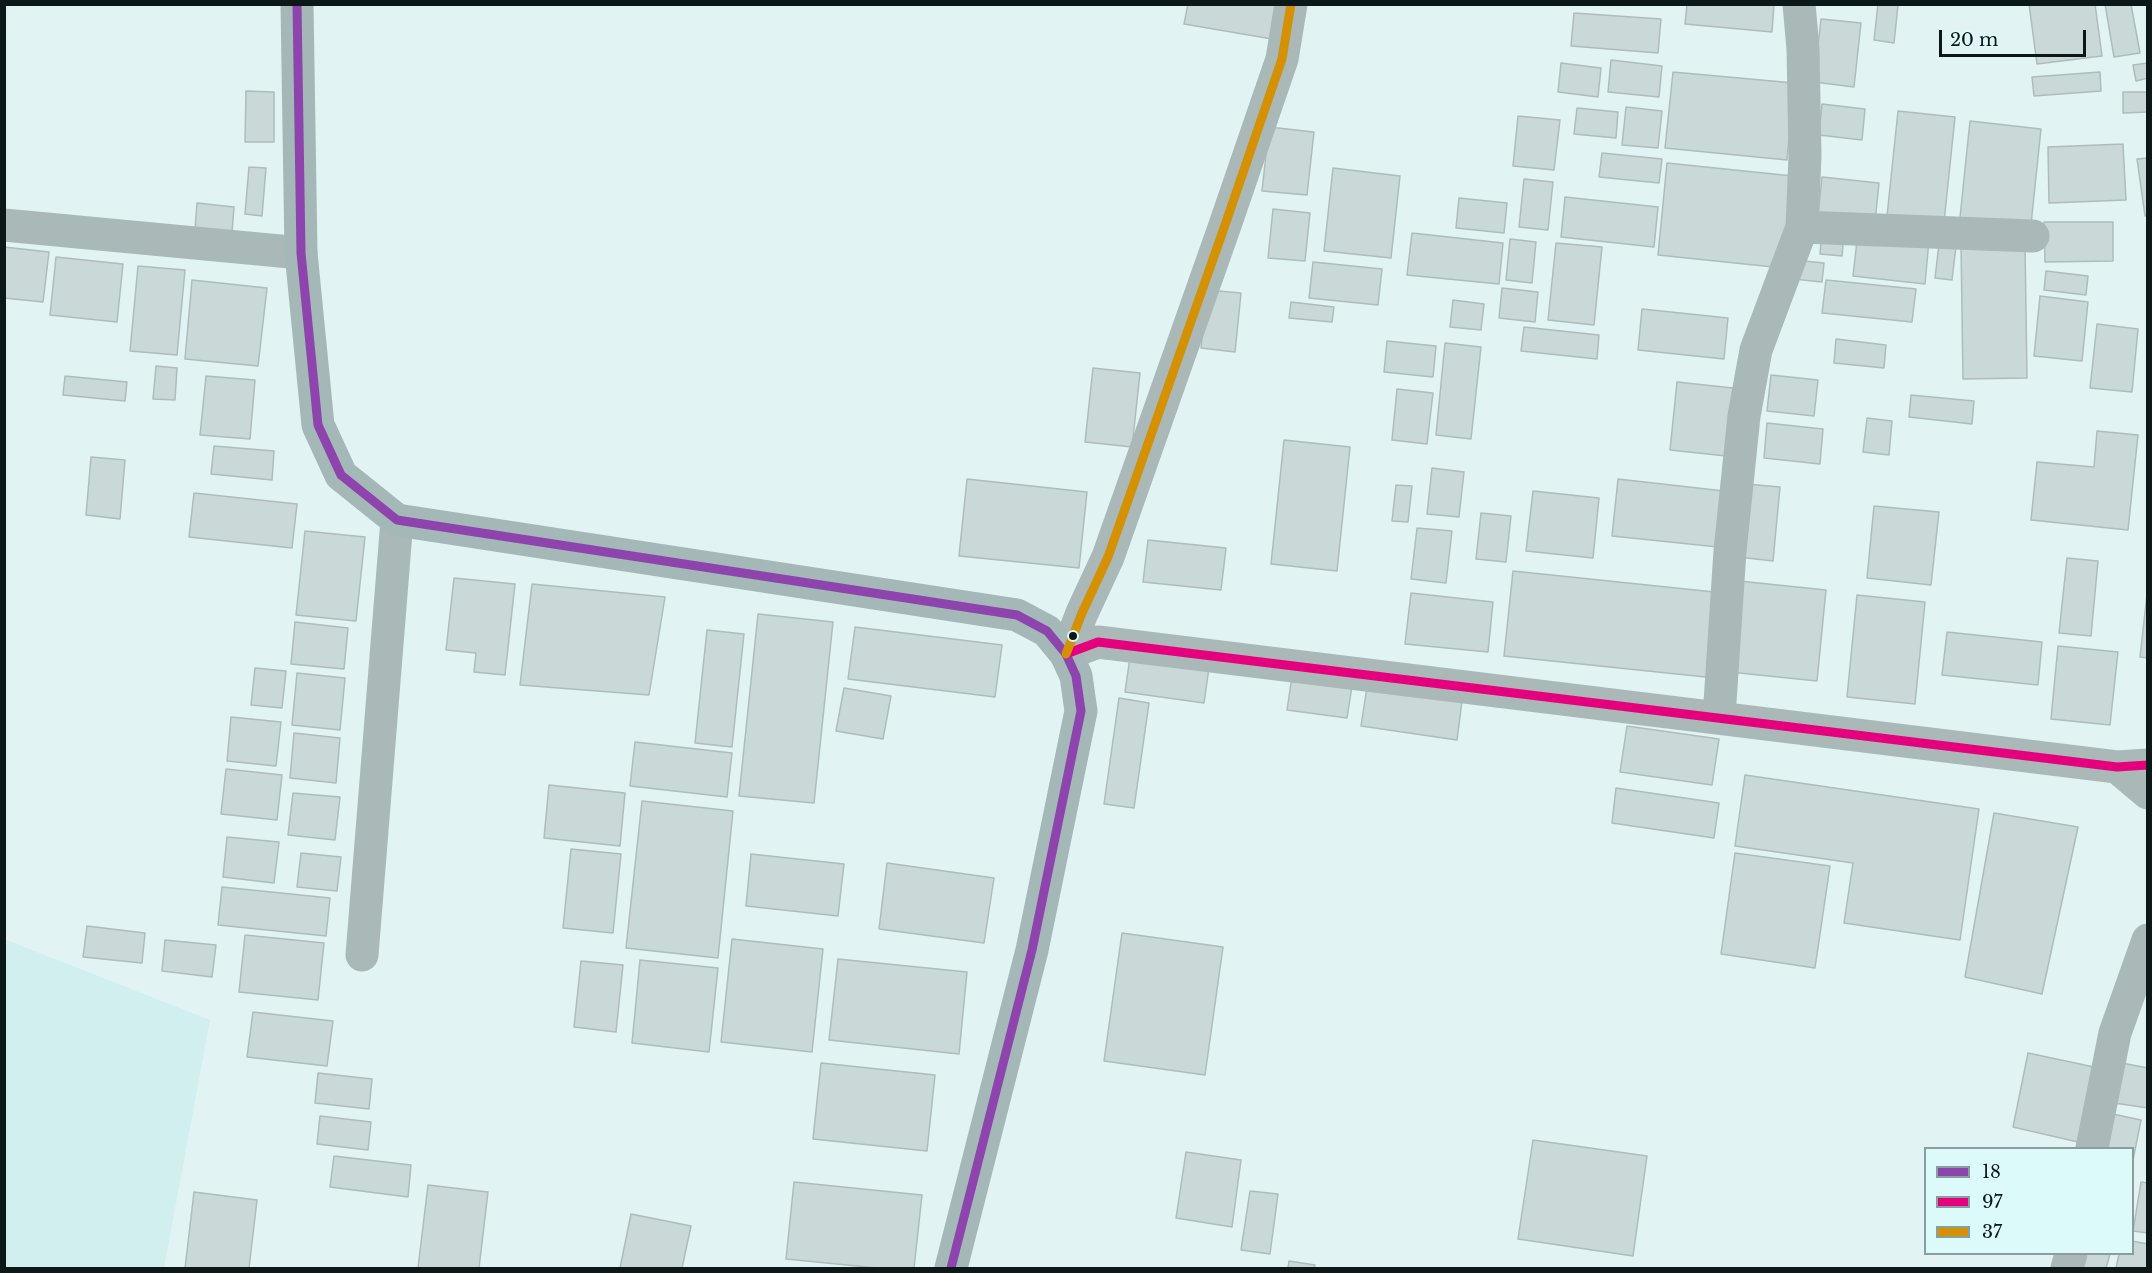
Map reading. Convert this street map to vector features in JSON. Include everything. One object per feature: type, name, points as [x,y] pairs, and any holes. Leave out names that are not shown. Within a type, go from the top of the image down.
[{"type":"main road","points":[[297,4],[301,253],[318,425],[341,475],[397,520],[1017,615],[1047,631],[1066,654],[1076,676],[1081,711],[1032,950],[951,1269]]},
{"type":"street","points":[[1066,654],[1108,557],[1220,239],[1282,59],[1291,4]]},
{"type":"street","points":[[1719,717],[1730,551],[1744,416],[1756,350],[1802,227],[1805,156],[1803,49],[1799,4]]},
{"type":"street","points":[[4,225],[301,253]]},
{"type":"street","points":[[1802,227],[2033,236]]},
{"type":"street","points":[[362,955],[397,520]]},
{"type":"street","points":[[1066,654],[1098,642],[2132,766],[2148,793]]},
{"type":"street","points":[[2092,1147],[2115,1033],[2148,940]]},
{"type":"shaded area","points":[[4,939],[210,1020],[164,1268],[5,1268]]},
{"type":"building","points":[[1188,4],[1284,4],[1278,40],[1184,24]]},
{"type":"building","points":[[1687,4],[1774,4],[1772,32],[1685,24]]},
{"type":"building","points":[[1878,4],[1898,5],[1894,43],[1874,40]]},
{"type":"building","points":[[2029,4],[2095,4],[2102,56],[2037,64]]},
{"type":"building","points":[[2105,4],[2131,4],[2140,53],[2114,57]]},
{"type":"building","points":[[1574,13],[1661,19],[1658,53],[1571,46]]},
{"type":"building","points":[[1821,19],[1861,23],[1854,87],[1814,82]]},
{"type":"building","points":[[1611,60],[1662,66],[1659,97],[1608,92]]},
{"type":"building","points":[[1561,63],[1601,68],[1598,97],[1558,92]]},
{"type":"building","points":[[2148,63],[2148,78],[2136,81],[2133,65]]},
{"type":"building","points":[[1673,72],[1794,83],[1787,160],[1665,148]]},
{"type":"building","points":[[2100,72],[2101,91],[2034,96],[2032,77]]},
{"type":"building","points":[[246,91],[274,92],[274,142],[245,142]]},
{"type":"building","points":[[2123,92],[2148,92],[2148,112],[2123,113]]},
{"type":"building","points":[[1822,104],[1865,109],[1862,140],[1819,135]]},
{"type":"building","points":[[1626,107],[1662,111],[1658,148],[1622,145]]},
{"type":"building","points":[[1577,108],[1618,112],[1616,138],[1574,134]]},
{"type":"building","points":[[1898,111],[1955,117],[1944,222],[1887,216]]},
{"type":"building","points":[[1518,116],[1560,120],[1554,170],[1513,166]]},
{"type":"building","points":[[1970,121],[2041,129],[2030,234],[1959,227]]},
{"type":"building","points":[[1269,127],[1314,132],[1307,195],[1262,191]]},
{"type":"building","points":[[2123,144],[2126,200],[2049,203],[2048,147]]},
{"type":"building","points":[[1602,153],[1662,159],[1659,183],[1599,177]]},
{"type":"building","points":[[2148,158],[2148,216],[2145,216],[2137,159]]},
{"type":"building","points":[[1667,163],[1793,176],[1783,268],[1658,255]]},
{"type":"building","points":[[249,167],[266,168],[262,216],[245,214]]},
{"type":"building","points":[[1333,168],[1400,176],[1391,258],[1324,251]]},
{"type":"building","points":[[1822,177],[1879,183],[1875,222],[1818,216]]},
{"type":"building","points":[[1524,179],[1553,182],[1548,230],[1519,227]]},
{"type":"building","points":[[1565,197],[1658,207],[1654,247],[1561,237]]},
{"type":"building","points":[[1459,198],[1507,203],[1504,233],[1456,228]]},
{"type":"building","points":[[197,203],[234,207],[232,233],[195,229]]},
{"type":"building","points":[[1273,209],[1310,213],[1305,261],[1268,258]]},
{"type":"building","points":[[2044,222],[2113,222],[2113,261],[2045,262]]},
{"type":"building","points":[[1822,231],[1844,234],[1842,256],[1820,254]]},
{"type":"building","points":[[1858,232],[1929,240],[1925,284],[1853,276]]},
{"type":"building","points":[[1412,233],[1503,243],[1499,284],[1407,275]]},
{"type":"building","points":[[1510,239],[1536,242],[1532,283],[1506,280]]},
{"type":"building","points":[[1556,243],[1602,247],[1594,325],[1548,320]]},
{"type":"building","points":[[1939,244],[1956,246],[1952,280],[1935,278]]},
{"type":"building","points":[[1961,244],[2025,244],[2027,378],[1963,379]]},
{"type":"building","points":[[4,247],[49,252],[43,302],[4,298]]},
{"type":"building","points":[[56,257],[123,264],[117,322],[50,315]]},
{"type":"building","points":[[1794,260],[1824,263],[1822,282],[1793,279]]},
{"type":"building","points":[[1313,262],[1382,269],[1378,305],[1309,298]]},
{"type":"building","points":[[138,266],[185,270],[177,355],[130,351]]},
{"type":"building","points":[[2046,271],[2088,276],[2086,295],[2044,290]]},
{"type":"building","points":[[192,280],[267,288],[258,366],[185,359]]},
{"type":"building","points":[[1826,280],[1916,289],[1912,322],[1822,313]]},
{"type":"building","points":[[1502,288],[1538,292],[1535,322],[1499,318]]},
{"type":"building","points":[[1207,290],[1241,293],[1235,352],[1201,348]]},
{"type":"building","points":[[2040,296],[2088,302],[2082,361],[2034,356]]},
{"type":"building","points":[[1453,300],[1484,304],[1481,330],[1450,327]]},
{"type":"building","points":[[1291,302],[1334,307],[1332,322],[1289,318]]},
{"type":"building","points":[[1642,309],[1728,318],[1724,359],[1638,350]]},
{"type":"building","points":[[2097,324],[2138,329],[2132,392],[2090,388]]},
{"type":"building","points":[[1524,327],[1599,335],[1597,359],[1521,351]]},
{"type":"building","points":[[1836,339],[1886,345],[1884,368],[1834,363]]},
{"type":"building","points":[[1387,341],[1436,346],[1433,377],[1384,372]]},
{"type":"building","points":[[1445,343],[1481,347],[1471,439],[1436,435]]},
{"type":"building","points":[[156,366],[177,368],[175,400],[153,399]]},
{"type":"building","points":[[1093,368],[1140,373],[1132,447],[1085,442]]},
{"type":"building","points":[[1771,375],[1818,380],[1814,416],[1767,411]]},
{"type":"building","points":[[65,376],[127,382],[125,401],[63,395]]},
{"type":"building","points":[[206,376],[255,380],[250,439],[200,435]]},
{"type":"building","points":[[1677,382],[1733,388],[1726,456],[1670,450]]},
{"type":"building","points":[[1397,389],[1433,393],[1427,444],[1392,440]]},
{"type":"building","points":[[1911,395],[1974,401],[1972,424],[1909,417]]},
{"type":"building","points":[[1867,418],[1892,421],[1889,455],[1863,452]]},
{"type":"building","points":[[1767,423],[1823,429],[1820,464],[1764,458]]},
{"type":"building","points":[[2097,431],[2138,435],[2128,530],[2031,520],[2037,462],[2094,467]]},
{"type":"building","points":[[1284,440],[1350,447],[1337,571],[1271,564]]},
{"type":"building","points":[[214,446],[274,451],[272,480],[211,474]]},
{"type":"building","points":[[91,457],[125,460],[120,519],[86,515]]},
{"type":"building","points":[[1432,468],[1464,472],[1459,517],[1427,514]]},
{"type":"building","points":[[967,479],[1087,492],[1079,568],[959,556]]},
{"type":"building","points":[[1618,479],[1724,491],[1718,547],[1612,536]]},
{"type":"building","points":[[1746,484],[1780,487],[1773,561],[1738,557]]},
{"type":"building","points":[[1396,485],[1412,486],[1408,522],[1392,521]]},
{"type":"building","points":[[1533,491],[1599,498],[1593,558],[1526,551]]},
{"type":"building","points":[[194,493],[297,504],[292,548],[189,537]]},
{"type":"building","points":[[1874,506],[1939,512],[1931,585],[1867,578]]},
{"type":"building","points":[[1481,513],[1511,516],[1506,562],[1476,559]]},
{"type":"building","points":[[1417,528],[1452,531],[1446,583],[1411,579]]},
{"type":"building","points":[[305,531],[365,537],[356,621],[296,615]]},
{"type":"building","points":[[1148,540],[1226,548],[1221,590],[1143,582]]},
{"type":"building","points":[[2067,558],[2098,561],[2091,636],[2059,633]]},
{"type":"building","points":[[1513,571],[1724,593],[1715,678],[1504,656]]},
{"type":"building","points":[[454,578],[515,584],[505,675],[474,672],[476,653],[446,650]]},
{"type":"building","points":[[1739,581],[1826,590],[1817,681],[1730,672]]},
{"type":"building","points":[[532,584],[665,597],[649,695],[520,685]]},
{"type":"building","points":[[2148,585],[2148,658],[2140,657]]},
{"type":"building","points":[[1411,593],[1493,602],[1488,652],[1405,644]]},
{"type":"building","points":[[1857,595],[1925,602],[1915,704],[1847,697]]},
{"type":"building","points":[[758,614],[833,622],[814,803],[739,796]]},
{"type":"building","points":[[295,622],[348,628],[344,669],[291,664]]},
{"type":"building","points":[[855,627],[1002,645],[995,697],[848,679]]},
{"type":"building","points":[[707,630],[744,634],[732,747],[695,743]]},
{"type":"building","points":[[1947,632],[2042,642],[2038,685],[1942,675]]},
{"type":"building","points":[[2058,646],[2118,652],[2110,725],[2051,719]]},
{"type":"building","points":[[1130,657],[1209,668],[1204,703],[1125,692]]},
{"type":"building","points":[[255,668],[286,671],[282,708],[251,705]]},
{"type":"building","points":[[297,673],[345,678],[340,730],[292,725]]},
{"type":"building","points":[[1292,676],[1352,686],[1347,718],[1287,710]]},
{"type":"building","points":[[1367,687],[1462,701],[1457,740],[1361,726]]},
{"type":"building","points":[[844,688],[891,696],[883,739],[836,731]]},
{"type":"building","points":[[1119,698],[1149,703],[1134,808],[1104,804]]},
{"type":"building","points":[[231,717],[281,722],[276,766],[227,761]]},
{"type":"building","points":[[1627,726],[1719,739],[1712,785],[1620,772]]},
{"type":"building","points":[[294,733],[340,738],[336,783],[290,778]]},
{"type":"building","points":[[635,742],[732,753],[727,797],[630,786]]},
{"type":"building","points":[[226,769],[282,775],[277,820],[221,814]]},
{"type":"building","points":[[1745,775],[1979,809],[1960,940],[1844,923],[1853,863],[1735,846]]},
{"type":"building","points":[[549,785],[625,793],[620,846],[544,838]]},
{"type":"building","points":[[1616,788],[1719,803],[1714,838],[1612,823]]},
{"type":"building","points":[[293,793],[340,797],[335,840],[288,835]]},
{"type":"building","points":[[642,801],[733,811],[718,958],[626,948]]},
{"type":"building","points":[[1994,813],[2078,827],[2042,994],[1965,977]]},
{"type":"building","points":[[227,837],[279,842],[274,883],[223,877]]},
{"type":"building","points":[[571,849],[621,854],[613,933],[563,928]]},
{"type":"building","points":[[301,853],[341,857],[337,891],[297,887]]},
{"type":"building","points":[[1735,853],[1830,866],[1815,968],[1721,954]]},
{"type":"building","points":[[751,854],[844,864],[838,916],[746,906]]},
{"type":"building","points":[[887,863],[994,878],[984,943],[879,929]]},
{"type":"building","points":[[222,887],[330,898],[326,936],[218,925]]},
{"type":"building","points":[[87,926],[145,933],[142,963],[83,957]]},
{"type":"building","points":[[1122,933],[1223,947],[1205,1075],[1104,1061]]},
{"type":"building","points":[[245,935],[324,943],[318,1000],[239,992]]},
{"type":"building","points":[[732,939],[823,949],[812,1052],[721,1042]]},
{"type":"building","points":[[165,940],[216,945],[212,977],[162,971]]},
{"type":"building","points":[[838,959],[967,972],[959,1054],[829,1040]]},
{"type":"building","points":[[640,960],[718,968],[709,1052],[632,1043]]},
{"type":"building","points":[[581,961],[623,965],[616,1032],[574,1027]]},
{"type":"building","points":[[253,1012],[333,1021],[327,1066],[247,1057]]},
{"type":"building","points":[[2028,1053],[2094,1067],[2078,1142],[2013,1127]]},
{"type":"building","points":[[821,1063],[935,1075],[927,1151],[813,1139]]},
{"type":"building","points":[[2122,1063],[2148,1068],[2148,1108],[2114,1103]]},
{"type":"building","points":[[318,1073],[372,1079],[369,1109],[315,1103]]},
{"type":"building","points":[[2108,1113],[2141,1120],[2134,1155],[2134,1147],[2101,1147]]},
{"type":"building","points":[[320,1116],[371,1122],[368,1150],[317,1144]]},
{"type":"building","points":[[1533,1140],[1647,1156],[1633,1256],[1518,1239]]},
{"type":"building","points":[[1186,1152],[1241,1160],[1232,1227],[1176,1218]]},
{"type":"building","points":[[334,1156],[411,1165],[408,1197],[330,1187]]},
{"type":"building","points":[[794,1182],[922,1195],[914,1268],[877,1268],[786,1259]]},
{"type":"building","points":[[2141,1182],[2148,1183],[2148,1233],[2134,1231]]},
{"type":"building","points":[[428,1185],[488,1192],[479,1268],[418,1268]]},
{"type":"building","points":[[1250,1191],[1278,1194],[1270,1254],[1241,1250]]},
{"type":"building","points":[[194,1192],[257,1200],[249,1268],[185,1268]]},
{"type":"building","points":[[631,1214],[691,1226],[682,1268],[620,1268]]},
{"type":"building","points":[[2134,1241],[2148,1244],[2148,1268],[2116,1268],[2119,1255],[2134,1255]]},
{"type":"building","points":[[2076,1255],[2110,1255],[2106,1268],[2073,1268]]},
{"type":"building","points":[[1289,1261],[1315,1265],[1314,1268],[1288,1268]]},
{"type":"transit line","name":"18","points":[[297,4],[301,253],[318,425],[341,475],[397,520],[1017,615],[1047,631],[1066,654],[1076,676],[1081,711],[1032,950],[951,1268]]},
{"type":"transit line","name":"37","points":[[1066,654],[1108,557],[1224,228],[1282,59],[1291,4]]},
{"type":"transit line","name":"97","points":[[1066,654],[1098,642],[2117,767],[2148,765]]}]
